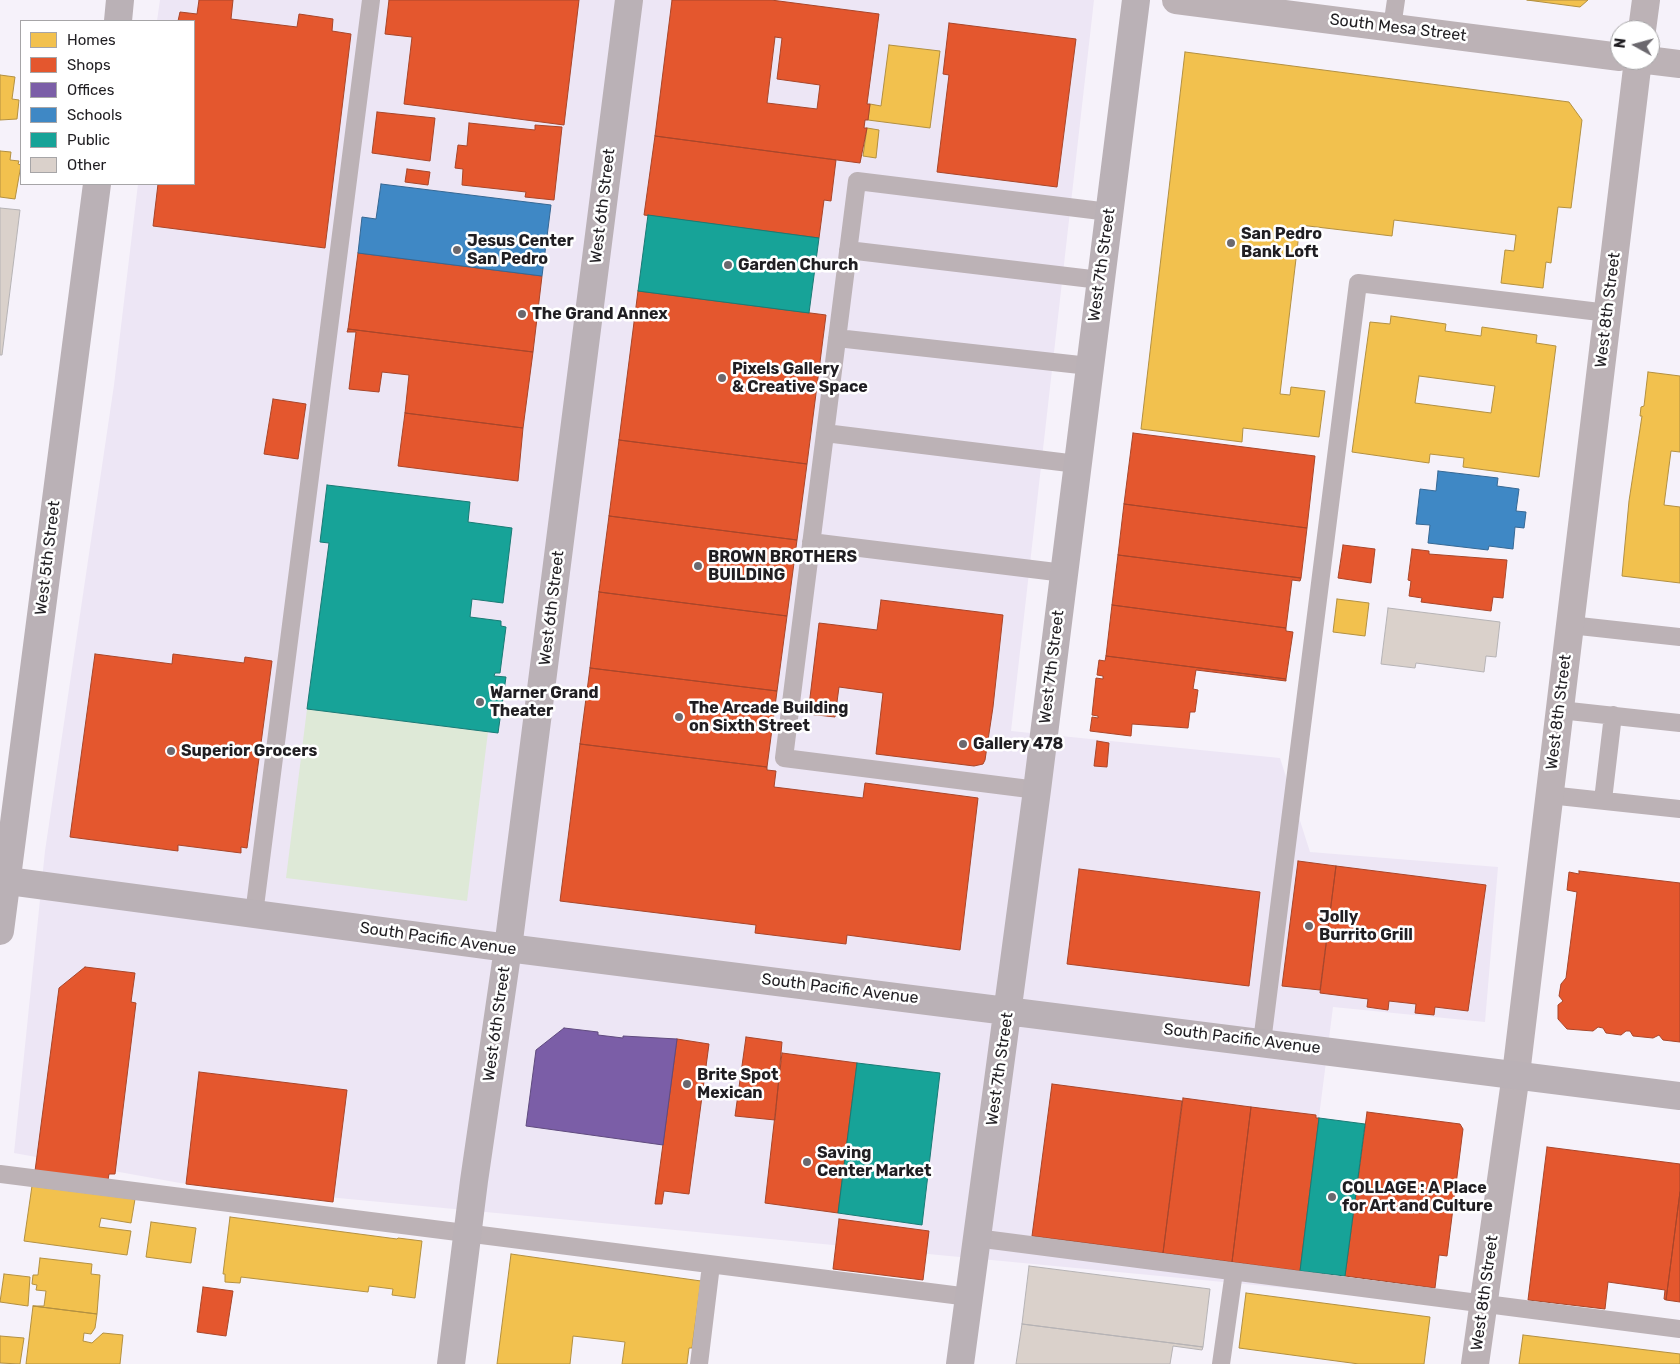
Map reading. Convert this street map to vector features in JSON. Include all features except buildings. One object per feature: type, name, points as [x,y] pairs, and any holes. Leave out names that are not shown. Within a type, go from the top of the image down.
[{"type":"main road","points":[[118,20],[120,0]]},
{"type":"main road","name":"West 6th Street","points":[[451,1364],[508,948],[629,0]]},
{"type":"main road","name":"West 7th Street","points":[[960,1364],[1037,790],[1136,0]]},
{"type":"main road","name":"West 5th Street","points":[[0,931],[3,880],[97,185]]},
{"type":"main road","name":"South Pacific Avenue","points":[[3,880],[508,948],[1680,1096]]},
{"type":"street","name":"South Mesa Street","points":[[1176,0],[1610,56]]},
{"type":"street","points":[[1643,20],[1646,0]]},
{"type":"street","points":[[1660,62],[1680,64]]},
{"type":"street","name":"West 8th Street","points":[[1475,1364],[1516,1074],[1637,70]]},
{"type":"lane","points":[[254,914],[371,0]]},
{"type":"lane","points":[[1392,27],[1396,0]]},
{"type":"lane","points":[[1037,790],[784,758],[857,181],[1109,212]]},
{"type":"lane","points":[[848,250],[1100,280]]},
{"type":"lane","points":[[1262,1042],[1358,283],[1608,314]]},
{"type":"lane","points":[[837,338],[1089,366]]},
{"type":"lane","points":[[825,433],[1077,464]]},
{"type":"lane","points":[[811,542],[1064,573]]},
{"type":"lane","points":[[1570,625],[1680,637]]},
{"type":"lane","points":[[1560,710],[1680,722]]},
{"type":"lane","points":[[1602,800],[1613,715]]},
{"type":"lane","points":[[1549,795],[1680,809]]},
{"type":"lane","points":[[0,1174],[969,1298]]},
{"type":"lane","points":[[976,1238],[1680,1329]]},
{"type":"lane","points":[[699,1364],[711,1265]]},
{"type":"lane","points":[[1221,1364],[1234,1272]]},
{"type":"shaded area","points":[[160,0],[1094,0],[1011,731],[1280,758],[1310,852],[1498,867],[1485,1022],[1333,1007],[1297,1289],[180,1183],[14,1153],[45,851],[114,385],[138,185],[195,185],[195,20],[157,20]]},
{"type":"green space","points":[[307,709],[488,732],[467,901],[286,878]]},
{"type":"place","name":"San Pedro Bank Loft","points":[[1231,243]]},
{"type":"place","name":"Jesus Center San Pedro","points":[[457,250]]},
{"type":"place","name":"Garden Church","points":[[728,265]]},
{"type":"place","name":"The Grand Annex","points":[[522,314]]},
{"type":"place","name":"Pixels Gallery & Creative Space","points":[[722,378]]},
{"type":"place","name":"BROWN BROTHERS BUILDING","points":[[698,566]]},
{"type":"place","name":"Warner Grand Theater","points":[[480,702]]},
{"type":"place","name":"The Arcade Building on Sixth Street","points":[[679,717]]},
{"type":"place","name":"Gallery 478","points":[[963,744]]},
{"type":"place","name":"Superior Grocers","points":[[171,751]]},
{"type":"place","name":"Jolly Burrito Grill","points":[[1309,926]]},
{"type":"place","name":"Brite Spot Mexican","points":[[687,1084]]},
{"type":"place","name":"Saving Center Market","points":[[807,1162]]},
{"type":"place","name":"COLLAGE : A Place for Art and Culture","points":[[1332,1197]]}]
